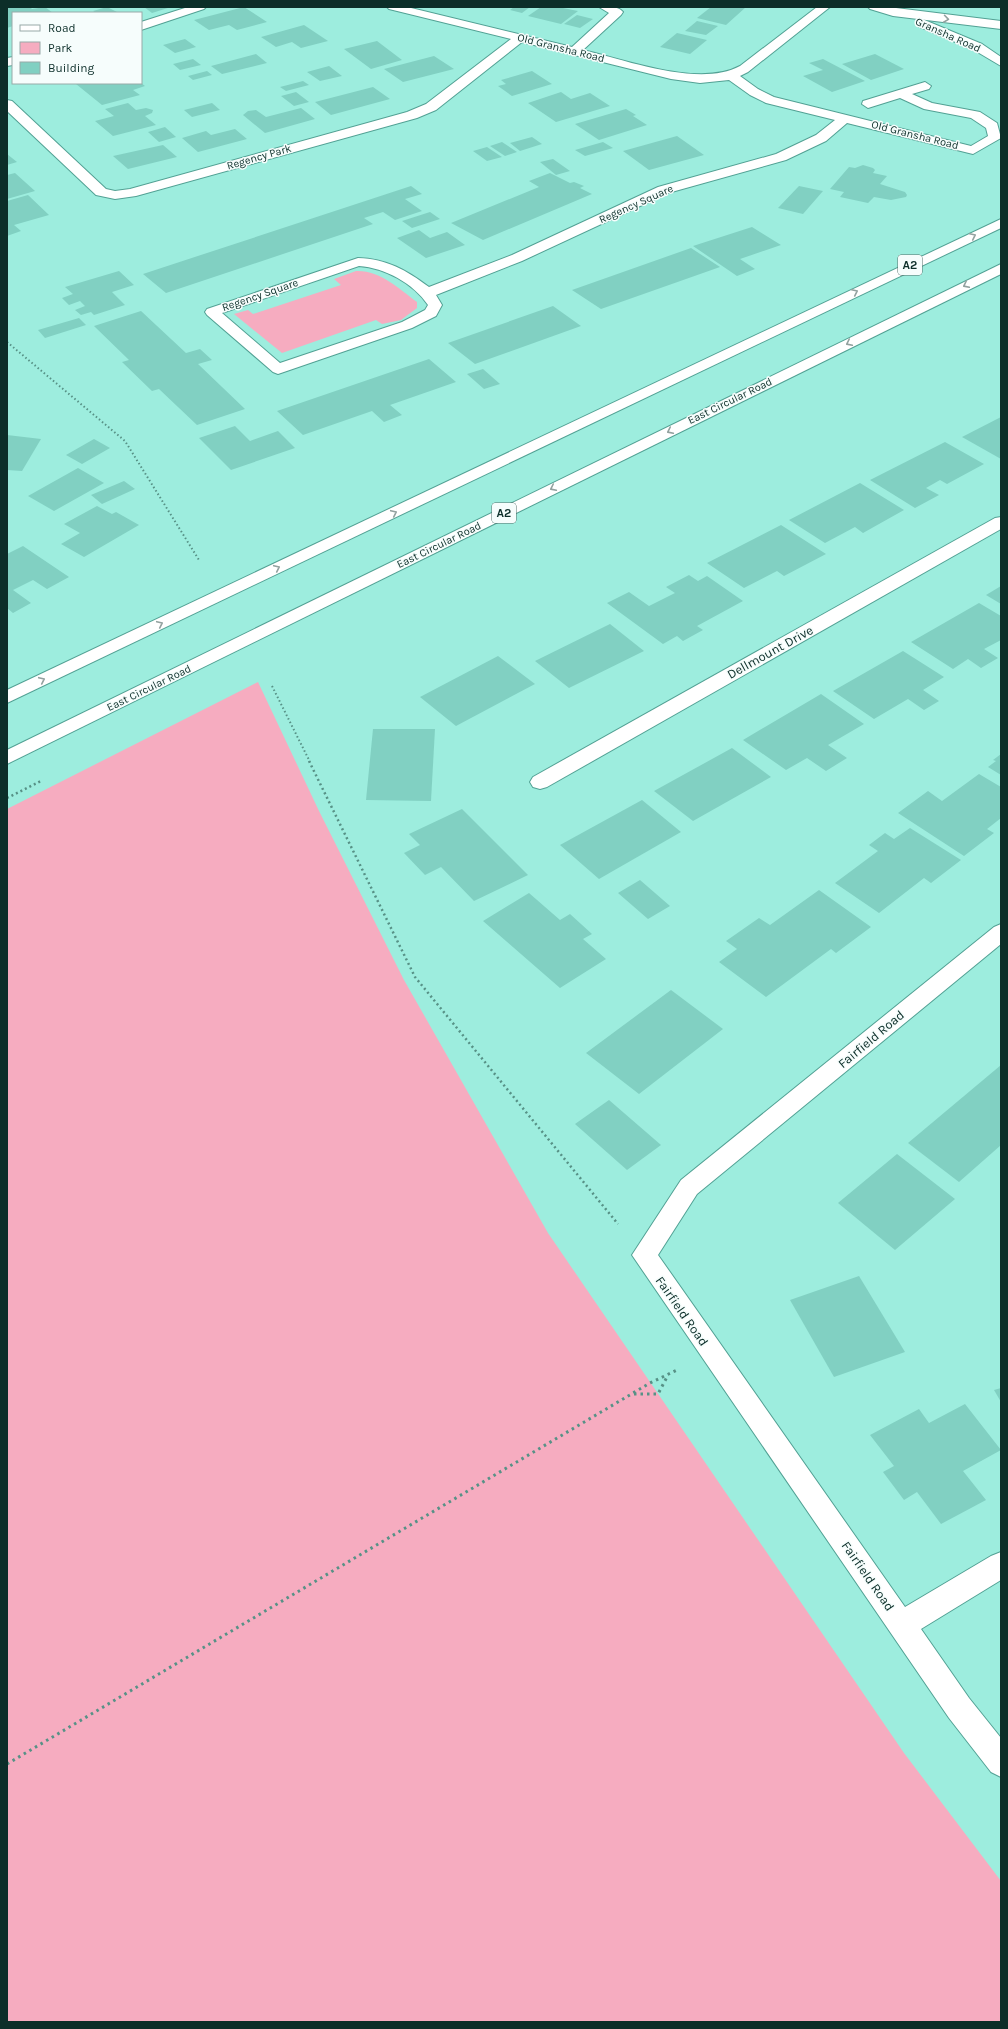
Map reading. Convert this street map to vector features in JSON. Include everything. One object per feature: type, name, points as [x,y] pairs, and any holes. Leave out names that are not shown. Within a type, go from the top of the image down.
[{"type":"main road","points":[[142,26],[200,7]]},
{"type":"main road","name":"Old Gransha Road","points":[[393,7],[671,75],[700,79],[731,76],[744,69],[824,7]]},
{"type":"main road","points":[[575,51],[617,12],[605,7]]},
{"type":"main road","name":"Gransha Road","points":[[874,7],[893,12],[978,47],[1001,62]]},
{"type":"main road","name":"Gransha Road","points":[[893,12],[1001,25]]},
{"type":"main road","name":"Regency Park","points":[[7,104],[101,192],[114,195],[131,193],[412,114],[431,107],[520,38]]},
{"type":"main road","name":"Old Gransha Road","points":[[731,76],[754,92],[770,100],[973,150],[995,137],[992,126],[975,115],[929,106],[901,94]]},
{"type":"main road","name":"Old Gransha Road","points":[[868,104],[925,86]]},
{"type":"main road","name":"Regency Square","points":[[427,293],[518,258],[663,190],[781,156],[821,138],[845,118]]},
{"type":"main road","name":"A2","points":[[7,697],[1001,223]]},
{"type":"main road","name":"Regency Square","points":[[358,262],[375,262],[394,269],[427,293],[435,305],[431,313],[407,325],[278,369],[212,312],[358,262]]},
{"type":"main road","name":"East Circular Road","points":[[7,758],[1001,268]]},
{"type":"main road","name":"Dellmount Drive","points":[[540,782],[1001,522]]},
{"type":"main road","name":"Fairfield Road","points":[[1001,932],[689,1187],[644,1256],[959,1708],[1001,1762]]},
{"type":"main road","points":[[901,1624],[1001,1565]]},
{"type":"path","points":[[7,342],[125,441],[199,560]]},
{"type":"path","points":[[272,686],[414,977],[644,1256]]},
{"type":"path","points":[[7,1764],[634,1394],[711,1352]]},
{"type":"path","points":[[634,1394],[658,1394],[668,1375]]},
{"type":"green space","points":[[356,271],[373,273],[388,281],[417,302],[417,308],[401,320],[382,324],[376,320],[282,353],[234,314],[248,310],[253,314],[341,285],[334,279]]},
{"type":"green space","points":[[258,682],[319,811],[404,980],[548,1233],[904,1753],[1001,1881],[1001,2022],[7,2022],[7,809]]},
{"type":"building","points":[[30,7],[32,9],[45,7],[52,12],[12,12],[12,26],[7,28],[7,8]]},
{"type":"building","points":[[107,7],[117,12],[94,12],[93,11]]},
{"type":"building","points":[[144,7],[171,7],[152,13]]},
{"type":"building","points":[[244,7],[267,22],[237,30],[229,25],[209,30],[194,20]]},
{"type":"building","points":[[514,7],[530,7],[522,13],[510,10]]},
{"type":"building","points":[[541,7],[558,7],[578,11],[561,24],[528,16]]},
{"type":"building","points":[[711,7],[746,7],[726,25],[697,18]]},
{"type":"building","points":[[577,15],[593,19],[580,28],[564,24]]},
{"type":"building","points":[[697,21],[718,26],[706,35],[685,31]]},
{"type":"building","points":[[304,25],[328,41],[301,48],[292,42],[276,47],[261,37]]},
{"type":"building","points":[[677,33],[707,40],[690,54],[660,47]]},
{"type":"building","points":[[185,39],[196,47],[175,53],[163,45]]},
{"type":"building","points":[[377,41],[402,60],[371,69],[344,49]]},
{"type":"building","points":[[256,54],[267,63],[222,74],[211,66]]},
{"type":"building","points":[[875,54],[904,69],[871,80],[842,64]]},
{"type":"building","points":[[434,56],[454,69],[403,82],[384,69]]},
{"type":"building","points":[[193,59],[201,65],[180,70],[173,64]]},
{"type":"building","points":[[823,59],[865,81],[832,92],[803,76],[823,70],[809,63]]},
{"type":"building","points":[[329,66],[342,76],[320,81],[307,72]]},
{"type":"building","points":[[207,71],[212,75],[193,80],[188,76]]},
{"type":"building","points":[[532,71],[552,84],[512,96],[498,86],[506,84],[501,80]]},
{"type":"building","points":[[303,81],[309,85],[286,91],[280,87]]},
{"type":"building","points":[[76,84],[142,84],[145,86],[133,90],[140,95],[102,105]]},
{"type":"building","points":[[373,87],[390,99],[331,115],[315,102]]},
{"type":"building","points":[[296,92],[309,102],[294,106],[281,96]]},
{"type":"building","points":[[561,92],[571,99],[590,93],[610,106],[556,122],[528,103]]},
{"type":"building","points":[[128,103],[136,110],[146,108],[153,110],[152,113],[145,116],[156,125],[113,136],[95,121],[114,116],[105,109]]},
{"type":"building","points":[[212,103],[220,110],[192,117],[184,110]]},
{"type":"building","points":[[301,108],[315,119],[265,133],[243,115],[248,111],[256,110],[266,117]]},
{"type":"building","points":[[626,109],[636,115],[633,116],[647,125],[599,140],[575,124]]},
{"type":"building","points":[[165,127],[176,137],[159,142],[148,132]]},
{"type":"building","points":[[235,129],[247,139],[198,152],[182,138],[206,131],[211,135]]},
{"type":"building","points":[[677,136],[704,155],[649,170],[623,151]]},
{"type":"building","points":[[532,137],[542,144],[520,151],[510,143]]},
{"type":"building","points":[[502,142],[517,152],[505,156],[490,146]]},
{"type":"building","points":[[603,142],[613,148],[585,156],[575,150]]},
{"type":"building","points":[[163,145],[177,157],[128,169],[113,156]]},
{"type":"building","points":[[487,147],[502,157],[487,161],[473,151]]},
{"type":"building","points":[[7,154],[17,162],[7,165]]},
{"type":"building","points":[[553,159],[570,171],[556,175],[540,162]]},
{"type":"building","points":[[863,165],[873,168],[875,170],[873,173],[887,176],[880,184],[905,192],[907,195],[906,197],[891,200],[874,197],[868,203],[840,197],[844,192],[830,189],[849,167],[855,168]]},
{"type":"building","points":[[15,173],[35,191],[7,199],[7,175]]},
{"type":"building","points":[[550,173],[570,183],[574,182],[584,186],[580,188],[592,194],[483,240],[451,223],[539,187],[529,181]]},
{"type":"building","points":[[411,186],[422,194],[405,199],[422,211],[395,220],[383,212],[364,218],[373,224],[166,293],[143,274]]},
{"type":"building","points":[[799,186],[823,191],[803,214],[778,208]]},
{"type":"building","points":[[28,195],[49,215],[14,225],[21,231],[7,236],[7,201]]},
{"type":"building","points":[[430,212],[440,219],[412,228],[402,221]]},
{"type":"building","points":[[752,227],[781,245],[740,259],[755,269],[737,276],[693,246]]},
{"type":"building","points":[[419,230],[430,238],[447,232],[465,245],[426,258],[397,238]]},
{"type":"building","points":[[691,248],[720,267],[601,309],[572,290]]},
{"type":"building","points":[[119,271],[134,285],[112,292],[125,305],[94,315],[91,312],[81,315],[75,310],[85,306],[80,301],[69,305],[62,298],[73,294],[65,287]]},
{"type":"building","points":[[553,306],[581,326],[475,364],[448,343]]},
{"type":"building","points":[[141,311],[186,353],[200,349],[212,360],[198,364],[245,409],[197,425],[159,389],[152,391],[122,362],[129,360],[94,326]]},
{"type":"building","points":[[79,318],[86,325],[45,338],[38,330]]},
{"type":"building","points":[[429,359],[456,382],[390,405],[402,415],[384,422],[372,411],[303,435],[277,411]]},
{"type":"building","points":[[483,369],[500,384],[484,389],[467,374]]},
{"type":"building","points":[[1001,417],[1001,459],[962,437]]},
{"type":"building","points":[[235,426],[250,441],[278,431],[295,448],[231,470],[199,438]]},
{"type":"building","points":[[7,435],[41,439],[22,471],[7,470]]},
{"type":"building","points":[[94,439],[110,448],[82,464],[66,455]]},
{"type":"building","points":[[945,442],[984,464],[947,484],[940,480],[926,488],[939,495],[915,508],[870,480]]},
{"type":"building","points":[[78,468],[104,483],[54,511],[28,496]]},
{"type":"building","points":[[124,481],[135,489],[102,504],[91,495]]},
{"type":"building","points":[[860,483],[904,510],[863,533],[855,527],[825,543],[789,520]]},
{"type":"building","points":[[97,506],[112,514],[116,512],[139,525],[84,557],[61,544],[80,533],[64,524]]},
{"type":"building","points":[[781,525],[826,554],[784,576],[777,571],[744,588],[707,563]]},
{"type":"building","points":[[23,546],[69,577],[47,589],[33,580],[13,590],[31,603],[13,613],[7,608],[7,554]]},
{"type":"building","points":[[689,575],[698,581],[707,576],[743,601],[697,626],[703,630],[683,641],[677,636],[663,644],[607,603],[629,592],[649,606],[675,593],[666,587]]},
{"type":"building","points":[[1001,586],[1001,604],[986,595]]},
{"type":"building","points":[[979,603],[1001,616],[1001,640],[984,649],[998,658],[981,668],[968,659],[953,669],[911,642]]},
{"type":"building","points":[[610,624],[644,651],[569,688],[535,661]]},
{"type":"building","points":[[903,651],[944,677],[923,690],[939,701],[924,710],[908,699],[874,719],[833,691]]},
{"type":"building","points":[[498,656],[535,684],[456,726],[420,697]]},
{"type":"building","points":[[821,694],[864,724],[828,745],[847,758],[826,771],[807,758],[786,770],[743,740]]},
{"type":"building","points":[[373,729],[435,729],[431,801],[366,800]]},
{"type":"building","points":[[732,748],[771,777],[693,821],[654,791]]},
{"type":"building","points":[[1001,754],[1001,775],[988,767],[996,761],[993,760]]},
{"type":"building","points":[[979,774],[1001,787],[1001,818],[987,829],[994,833],[964,856],[898,813],[928,791],[942,801]]},
{"type":"building","points":[[642,800],[681,832],[599,879],[560,845]]},
{"type":"building","points":[[462,809],[528,875],[474,901],[441,867],[425,875],[404,853],[420,845],[409,834]]},
{"type":"building","points":[[910,828],[961,860],[931,883],[924,878],[879,913],[835,883],[878,851],[869,845],[885,833],[894,839]]},
{"type":"building","points":[[640,880],[670,906],[648,919],[618,893]]},
{"type":"building","points":[[819,890],[871,927],[836,953],[831,949],[766,997],[719,962],[737,949],[726,941],[759,918],[770,925]]},
{"type":"building","points":[[529,893],[560,920],[570,914],[592,934],[583,939],[606,959],[560,988],[483,921]]},
{"type":"building","points":[[671,990],[723,1029],[639,1094],[586,1053]]},
{"type":"building","points":[[1001,1065],[1001,1145],[959,1182],[908,1143]]},
{"type":"building","points":[[609,1100],[661,1145],[627,1170],[575,1124]]},
{"type":"building","points":[[897,1154],[955,1199],[895,1250],[838,1203]]},
{"type":"building","points":[[859,1276],[905,1352],[834,1377],[790,1300]]},
{"type":"building","points":[[1001,1388],[1001,1402],[994,1390]]},
{"type":"building","points":[[965,1404],[1001,1450],[963,1471],[986,1500],[941,1524],[917,1492],[904,1500],[883,1472],[894,1466],[870,1435],[919,1409],[929,1423]]}]
